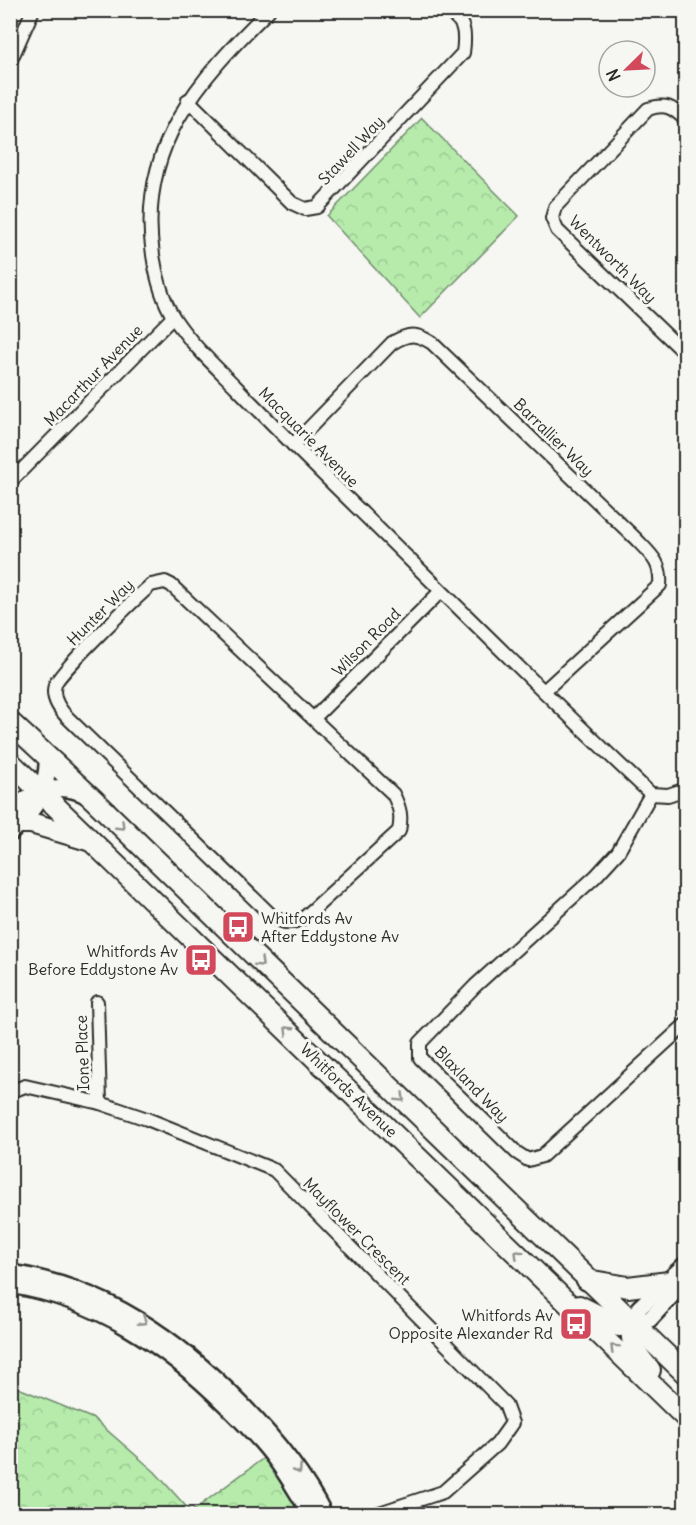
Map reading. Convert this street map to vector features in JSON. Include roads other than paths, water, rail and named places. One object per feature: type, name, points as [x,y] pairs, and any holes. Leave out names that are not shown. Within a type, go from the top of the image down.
[{"type":"main road","name":"Whitfords Avenue","points":[[10,722],[93,799],[686,1374]]},
{"type":"main road","points":[[14,823],[33,810],[42,791],[48,758]]},
{"type":"main road","name":"Whitfords Avenue","points":[[10,762],[686,1418]]},
{"type":"main road","points":[[42,791],[58,787],[76,790],[93,799]]},
{"type":"main road","points":[[14,823],[37,825],[96,843]]},
{"type":"main road","points":[[587,1280],[628,1287],[677,1281]]},
{"type":"main road","points":[[560,1295],[619,1326],[634,1325],[631,1342],[636,1353],[686,1409]]},
{"type":"street","points":[[10,62],[33,10]]},
{"type":"street","name":"Macquarie Avenue","points":[[269,10],[207,75],[188,100],[170,132],[154,178],[151,221],[153,256],[165,301],[173,317],[192,342],[293,445],[651,794]]},
{"type":"street","name":"Stawell Way","points":[[188,100],[292,203],[305,209],[317,207],[463,53],[466,34],[460,22],[442,10]]},
{"type":"street","name":"Wentworth Way","points":[[686,120],[670,106],[660,105],[648,109],[555,207],[552,218],[557,230],[686,354]]},
{"type":"street","name":"Macarthur Avenue","points":[[10,482],[173,317]]},
{"type":"street","name":"Barrallier Way","points":[[293,445],[392,343],[406,335],[416,333],[432,343],[635,538],[658,562],[661,572],[660,585],[545,690]]},
{"type":"street","name":"Hunter Way","points":[[165,582],[171,585],[314,718],[393,794],[402,815],[399,831],[304,918],[294,923],[283,923],[272,916],[60,710],[54,695],[55,683],[143,591],[151,585],[165,582]]},
{"type":"street","name":"Wilson Road","points":[[314,718],[441,591]]},
{"type":"street","points":[[651,794],[668,795],[686,789]]},
{"type":"street","name":"Blaxland Way","points":[[651,794],[618,852],[596,876],[475,986],[420,1043],[420,1058],[517,1153],[528,1160],[542,1156],[686,1024]]},
{"type":"street","name":"Ione Place","points":[[97,1002],[100,1103]]},
{"type":"street","name":"Mayflower Crescent","points":[[10,1092],[25,1086],[100,1103],[274,1170],[505,1404],[512,1423],[497,1444],[443,1492],[376,1515]]},
{"type":"street","points":[[634,1325],[639,1308],[677,1281],[686,1264]]},
{"type":"street","points":[[10,1273],[34,1276],[89,1293],[129,1312],[171,1340],[223,1386],[277,1441],[296,1465],[324,1515]]},
{"type":"street","points":[[10,1285],[49,1293],[88,1305],[120,1321],[160,1347],[196,1375],[252,1431],[276,1460],[311,1515]]},
{"type":"place","name":"Whitfords Av After Eddystone Av","points":[[238,927]]},
{"type":"place","name":"Whitfords Av Before Eddystone Av","points":[[201,960]]},
{"type":"place","name":"Whitfords Av Opposite Alexander Rd","points":[[576,1324]]}]
